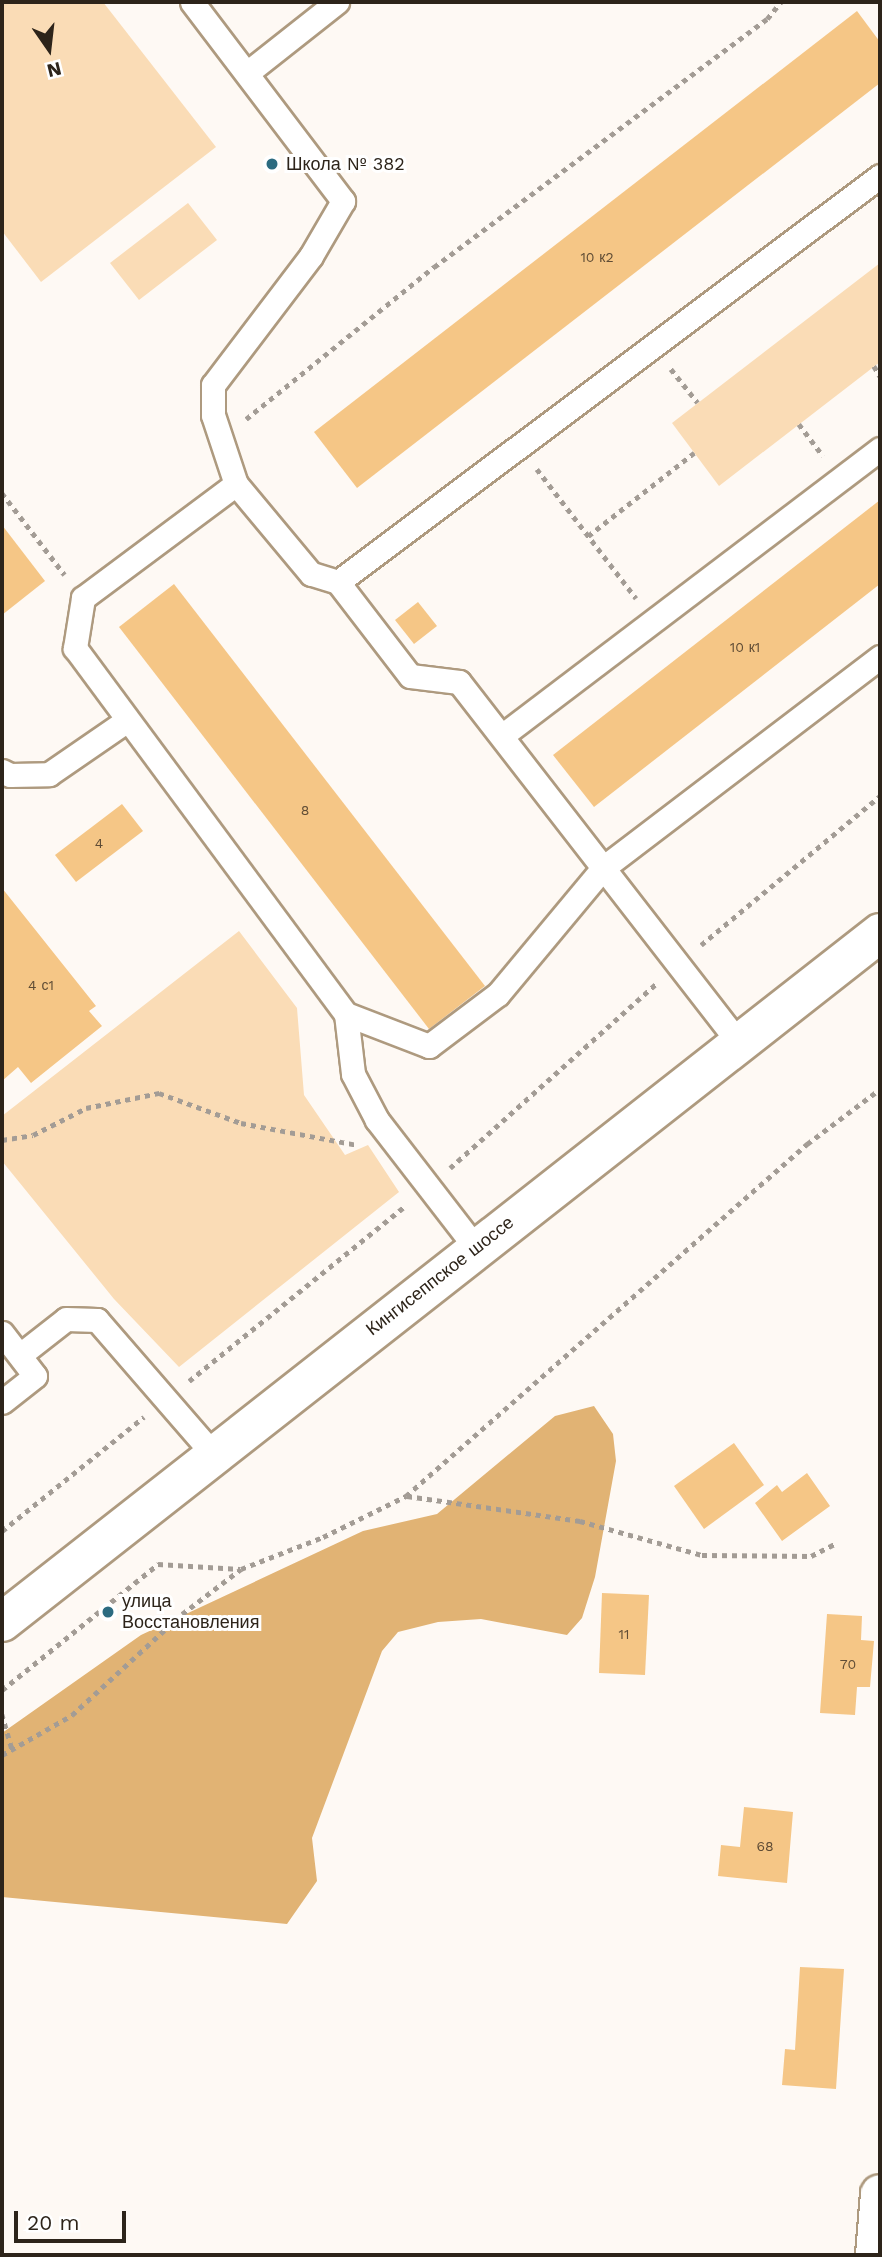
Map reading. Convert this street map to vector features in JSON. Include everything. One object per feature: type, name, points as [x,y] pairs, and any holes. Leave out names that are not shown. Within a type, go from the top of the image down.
[{"type":"main road","name":"Кингисеппское шоссе","points":[[2,1622],[475,1247],[880,933]]},
{"type":"main road","points":[[875,2255],[880,2194]]},
{"type":"lane","points":[[192,2],[343,201],[311,256],[213,385],[213,415],[236,484],[311,574],[338,582],[410,676],[459,682],[503,735],[739,1043]]},
{"type":"lane","points":[[247,73],[337,2]]},
{"type":"lane","points":[[338,582],[880,176]]},
{"type":"lane","points":[[503,735],[880,449]]},
{"type":"lane","points":[[236,484],[83,598],[75,648],[126,721],[346,1014],[353,1074],[377,1120],[475,1247]]},
{"type":"lane","points":[[346,1014],[429,1046],[498,994],[603,868],[876,668]]},
{"type":"lane","points":[[2,771],[10,775],[49,774],[126,721]]},
{"type":"lane","points":[[20,1355],[66,1319],[97,1320],[214,1454]]},
{"type":"lane","points":[[2,1333],[35,1376],[2,1402]]},
{"type":"path","points":[[221,439],[434,267],[766,19],[781,2]]},
{"type":"path","points":[[653,346],[698,403]]},
{"type":"path","points":[[874,366],[880,376]]},
{"type":"path","points":[[799,424],[840,479]]},
{"type":"path","points":[[519,446],[654,621]]},
{"type":"path","points":[[588,536],[694,453]]},
{"type":"path","points":[[2,493],[83,598]]},
{"type":"path","points":[[2,1755],[72,1715],[182,1614],[241,1569],[323,1537],[406,1496],[807,1144],[880,1089]]},
{"type":"path","points":[[2,1140],[45,1130],[86,1108],[159,1093],[240,1123],[402,1154]]},
{"type":"path","points":[[406,1496],[580,1521],[702,1555],[811,1556],[836,1543]]},
{"type":"path","points":[[2,1690],[158,1564],[241,1569]]},
{"type":"path","points":[[2,1714],[12,1749]]},
{"type":"shaded area","points":[[2,2],[103,2],[216,147],[41,282],[2,231]]},
{"type":"shaded area","points":[[188,203],[217,240],[139,300],[110,263]]},
{"type":"shaded area","points":[[880,263],[880,362],[719,486],[672,423]]},
{"type":"shaded area","points":[[239,931],[297,1008],[304,1095],[345,1155],[368,1145],[399,1192],[179,1367],[114,1299],[2,1161],[2,1116]]},
{"type":"shaded area","points":[[594,1406],[613,1434],[616,1461],[595,1577],[582,1618],[567,1635],[481,1619],[438,1622],[398,1632],[382,1651],[312,1838],[317,1881],[287,1924],[2,1897],[2,1733],[141,1635],[363,1531],[437,1514],[555,1416]]},
{"type":"building","points":[[857,11],[880,42],[880,83],[357,488],[314,432]]},
{"type":"building","points":[[880,500],[880,584],[594,807],[553,755]]},
{"type":"building","points":[[2,525],[45,581],[2,615]]},
{"type":"building","points":[[174,584],[485,986],[429,1029],[119,627]]},
{"type":"building","points":[[418,602],[437,626],[414,644],[395,620]]},
{"type":"building","points":[[122,804],[143,831],[76,882],[55,855]]},
{"type":"building","points":[[2,888],[96,1006],[89,1011],[102,1026],[31,1083],[18,1067],[2,1081]]},
{"type":"building","points":[[734,1443],[764,1485],[704,1529],[674,1486]]},
{"type":"building","points":[[807,1473],[830,1506],[782,1541],[755,1503],[777,1485],[782,1492]]},
{"type":"building","points":[[602,1593],[649,1595],[645,1675],[599,1673]]},
{"type":"building","points":[[827,1614],[862,1616],[861,1640],[874,1641],[870,1687],[857,1687],[855,1715],[820,1713]]},
{"type":"building","points":[[744,1807],[793,1812],[787,1883],[718,1876],[721,1845],[740,1847]]},
{"type":"building","points":[[800,1967],[844,1969],[836,2089],[782,2085],[785,2049],[795,2050]]},
{"type":"place","name":"Школа № 382","points":[[272,164]]},
{"type":"place","name":"улица Восстановления","points":[[108,1612]]}]
